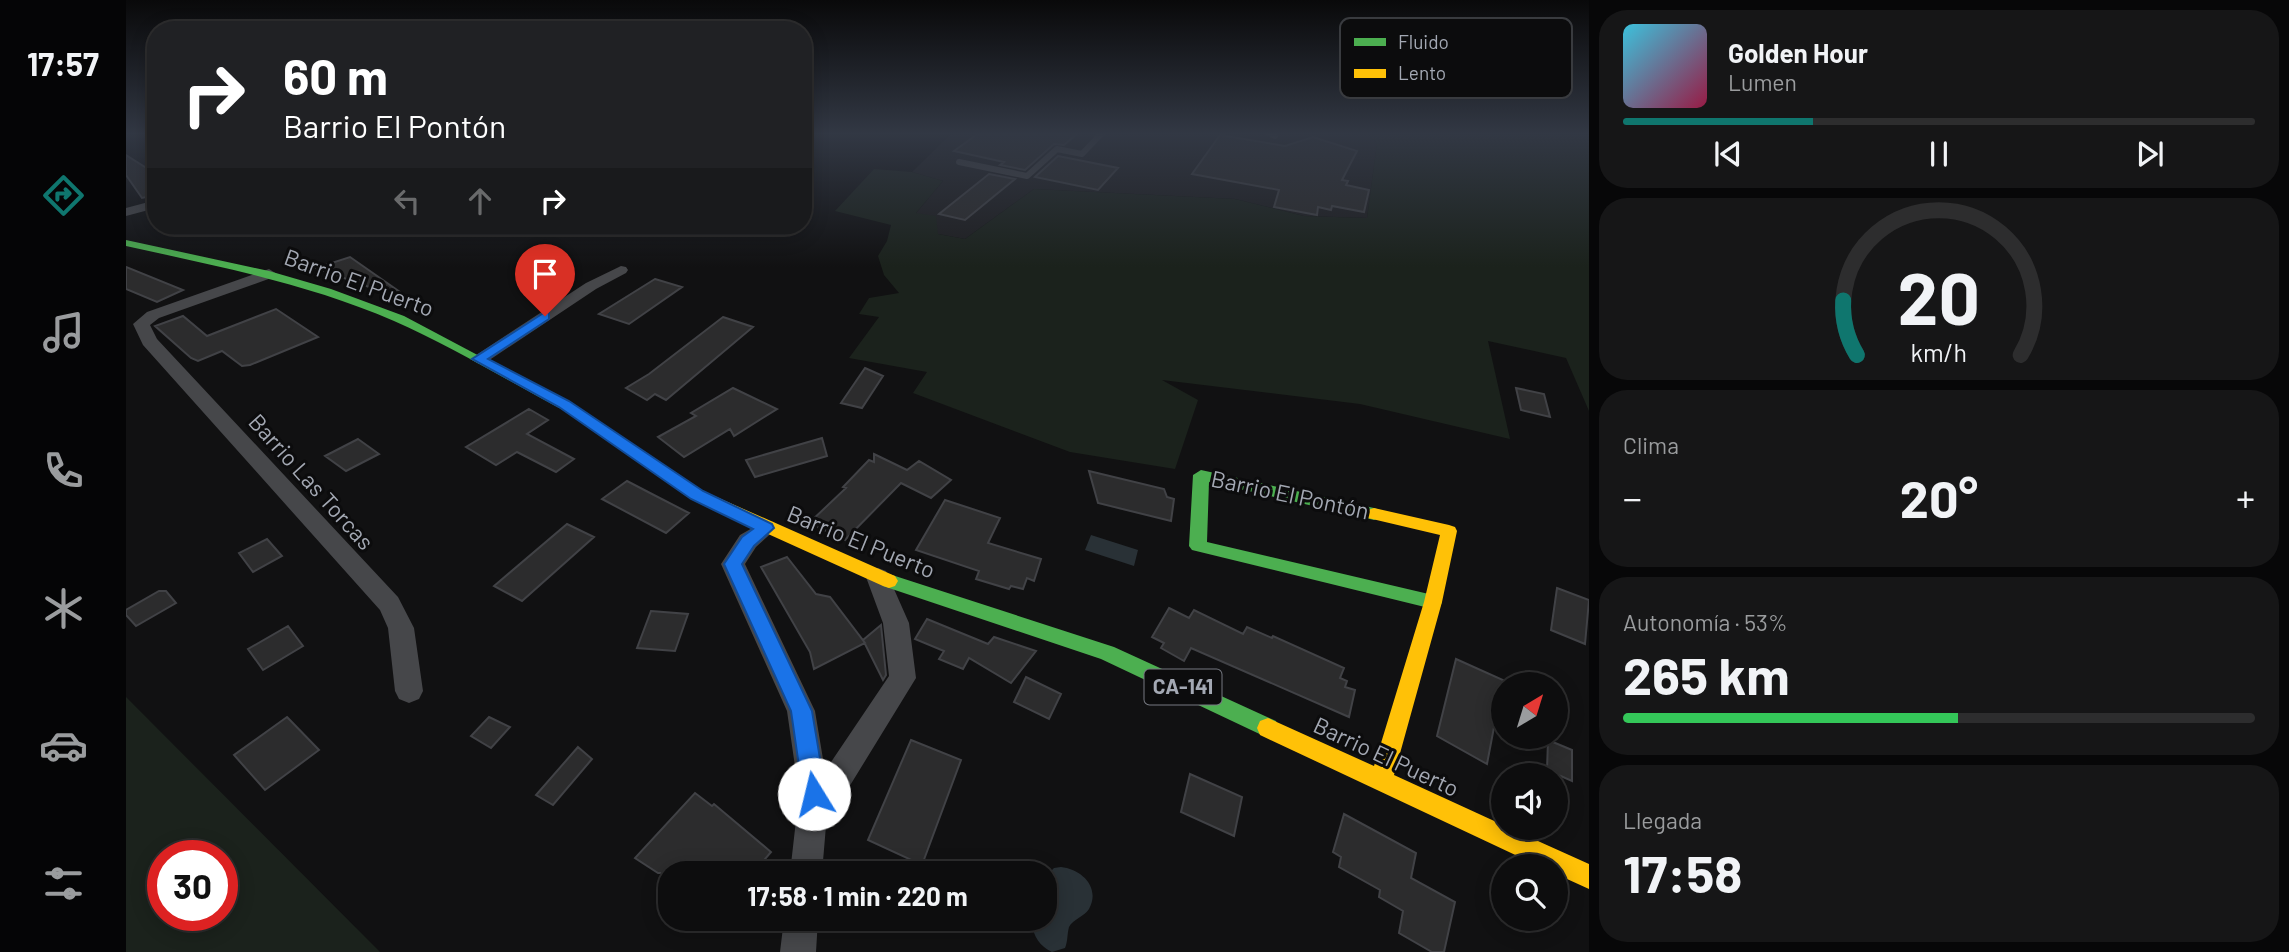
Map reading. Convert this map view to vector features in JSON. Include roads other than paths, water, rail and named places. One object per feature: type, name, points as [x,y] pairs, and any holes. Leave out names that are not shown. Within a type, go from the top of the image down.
[{"type":"main road","name":"Barrio El Puerto","points":[[126,243],[269,274],[327,291],[400,319],[564,404],[697,495],[766,528],[878,578],[1107,653],[1235,710],[1589,877]]},
{"type":"main road","name":"Barrio El Pontón","points":[[1381,781],[1433,602],[1449,531],[1201,475],[1198,546],[1433,602]]},
{"type":"street","points":[[126,201],[132,210]]},
{"type":"street","points":[[479,359],[591,286],[621,271]]},
{"type":"street","name":"Barrio Las Torcas","points":[[269,274],[153,315],[133,327],[149,341],[389,604],[401,628],[409,691]]},
{"type":"street","points":[[766,528],[748,541],[733,564],[801,711],[814,794],[807,861]]},
{"type":"street","points":[[814,794],[835,782],[903,678],[896,623],[878,578]]},
{"type":"street","points":[[798,952],[801,931]]}]
